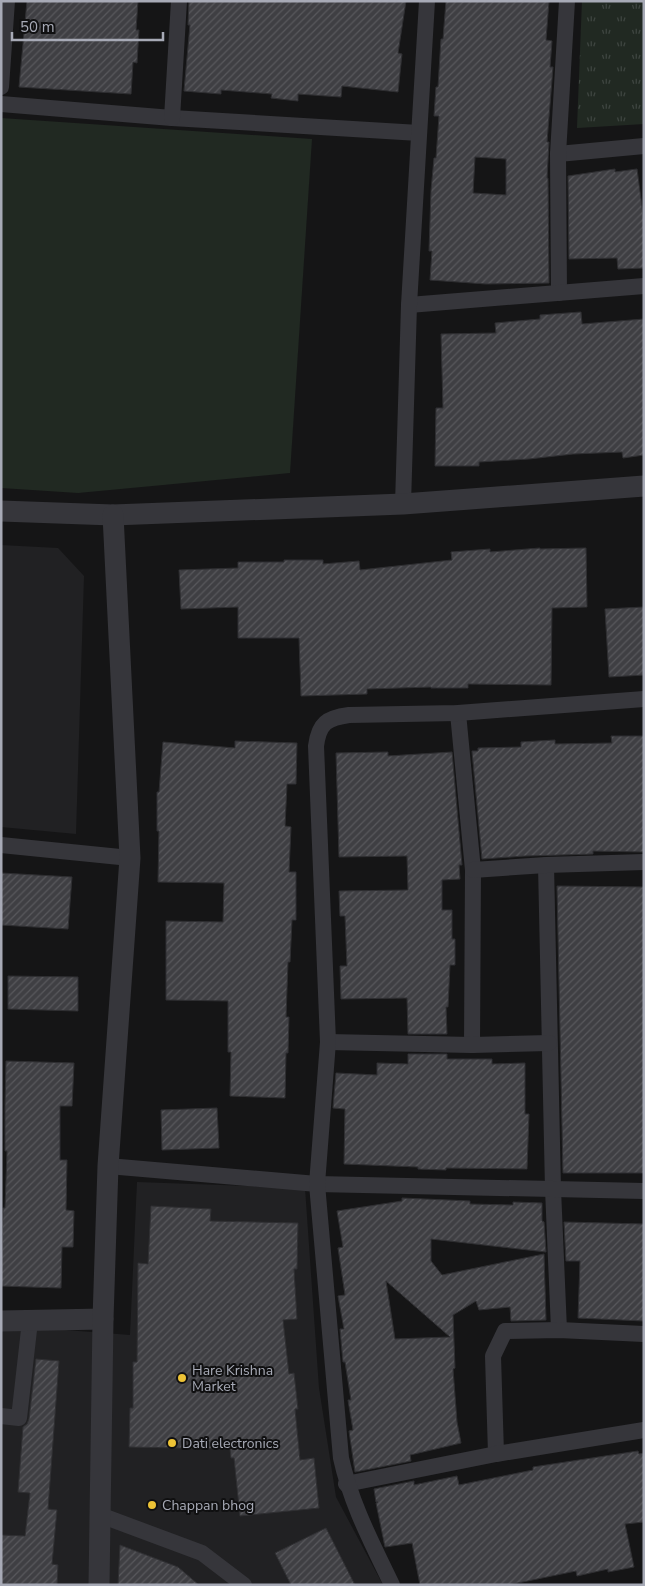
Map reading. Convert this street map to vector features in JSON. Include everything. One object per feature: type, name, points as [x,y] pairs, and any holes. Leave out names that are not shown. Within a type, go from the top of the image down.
[{"type":"street","points":[[1,87],[7,1]]},
{"type":"street","points":[[172,118],[179,1]]},
{"type":"street","points":[[403,504],[409,305],[427,1]]},
{"type":"street","points":[[559,293],[558,154],[567,1]]},
{"type":"street","points":[[1,104],[172,118],[419,133]]},
{"type":"street","points":[[558,154],[644,146]]},
{"type":"street","points":[[409,305],[644,286]]},
{"type":"street","points":[[1,511],[113,515],[403,504],[644,486]]},
{"type":"street","points":[[99,1585],[103,1319],[108,1166],[130,858],[113,515]]},
{"type":"street","points":[[392,1585],[358,1515],[346,1484],[341,1458],[317,1184],[328,1042],[316,746],[318,733],[323,723],[336,717],[458,713],[644,699]]},
{"type":"street","points":[[458,713],[473,870],[472,1044]]},
{"type":"street","points":[[1,845],[130,858]]},
{"type":"street","points":[[473,870],[546,865],[644,862]]},
{"type":"street","points":[[546,865],[553,1189],[559,1330]]},
{"type":"street","points":[[328,1042],[549,1043]]},
{"type":"street","points":[[108,1166],[317,1184],[644,1191]]},
{"type":"street","points":[[1,1321],[103,1319]]},
{"type":"street","points":[[1,1416],[19,1418],[30,1320]]},
{"type":"street","points":[[496,1454],[493,1356],[505,1331],[559,1330],[644,1334]]},
{"type":"street","points":[[346,1484],[496,1454],[644,1430]]},
{"type":"street","points":[[100,1515],[202,1553],[244,1585]]},
{"type":"shaded area","points":[[1,545],[58,548],[84,576],[76,834],[1,827]]},
{"type":"shaded area","points":[[137,1182],[305,1188],[319,1388],[336,1497],[383,1585],[1,1585],[1,1325],[130,1335]]},
{"type":"green space","points":[[582,1],[644,1],[644,124],[577,128]]},
{"type":"green space","points":[[1,118],[312,139],[290,473],[78,493],[1,488]]},
{"type":"building","points":[[27,1],[138,1],[136,30],[139,30],[137,63],[133,62],[131,94],[19,87]]},
{"type":"building","points":[[189,1],[406,1],[398,53],[402,54],[398,92],[342,86],[341,97],[298,94],[298,101],[271,98],[272,94],[221,90],[221,94],[184,91],[190,25],[188,25]]},
{"type":"building","points":[[446,1],[549,1],[546,40],[552,41],[550,67],[553,67],[547,142],[549,142],[547,178],[549,283],[486,284],[430,280],[432,251],[429,251],[431,191],[439,116],[434,116],[441,39],[443,39]],"holes":[[[475,157],[506,159],[506,195],[473,193]]]},
{"type":"building","points":[[615,169],[615,172],[637,169],[644,222],[644,268],[618,269],[617,258],[569,259],[568,176]]},
{"type":"building","points":[[581,312],[582,324],[644,319],[644,455],[623,458],[622,452],[573,454],[479,462],[479,466],[435,466],[436,408],[443,408],[441,334],[496,333],[495,323],[540,319],[540,315]]},
{"type":"building","points":[[540,548],[586,548],[587,607],[552,608],[551,685],[468,684],[468,688],[367,689],[367,694],[301,696],[299,638],[238,638],[238,607],[181,609],[179,570],[238,568],[238,562],[323,560],[323,564],[359,561],[360,570],[452,560],[451,552],[490,549],[490,552]]},
{"type":"building","points":[[644,607],[644,675],[609,677],[605,609]]},
{"type":"building","points":[[611,736],[644,736],[644,852],[593,851],[593,854],[482,859],[472,751],[478,751],[478,748],[521,747],[521,742],[555,740],[555,744],[612,743]]},
{"type":"building","points":[[235,741],[297,743],[296,784],[287,784],[285,826],[291,827],[289,872],[296,872],[296,920],[292,920],[290,962],[288,962],[286,1017],[289,1017],[285,1098],[230,1096],[231,1052],[228,1052],[228,1001],[166,1000],[166,921],[223,922],[224,883],[158,882],[159,831],[157,831],[157,792],[159,792],[163,742],[235,748]]},
{"type":"building","points":[[388,752],[388,756],[452,752],[462,865],[459,865],[460,879],[442,880],[442,910],[452,910],[452,939],[455,939],[455,965],[450,965],[448,1007],[446,1007],[447,1034],[408,1034],[407,998],[341,999],[340,966],[347,966],[345,916],[340,916],[339,891],[408,890],[407,856],[339,857],[336,753]]},
{"type":"building","points":[[1,873],[72,877],[68,929],[1,925]]},
{"type":"building","points":[[557,886],[644,887],[644,1173],[563,1173]]},
{"type":"building","points":[[8,976],[78,977],[78,1011],[8,1009]]},
{"type":"building","points":[[408,1054],[447,1054],[447,1059],[492,1059],[492,1064],[525,1063],[525,1114],[529,1114],[527,1169],[446,1168],[446,1170],[344,1164],[345,1109],[333,1108],[336,1073],[377,1075],[377,1063],[408,1064]]},
{"type":"building","points":[[6,1061],[74,1063],[72,1106],[60,1106],[60,1160],[67,1160],[66,1210],[74,1211],[73,1247],[62,1247],[61,1288],[1,1286],[7,1151],[5,1151]]},
{"type":"building","points":[[217,1108],[219,1148],[162,1150],[161,1110]]},
{"type":"building","points":[[402,1198],[470,1201],[470,1204],[513,1205],[513,1202],[542,1203],[546,1252],[431,1239],[431,1261],[442,1275],[544,1254],[546,1320],[511,1321],[510,1307],[479,1310],[476,1301],[453,1315],[455,1368],[453,1369],[457,1422],[461,1443],[410,1455],[411,1461],[355,1472],[349,1431],[353,1430],[348,1400],[351,1400],[345,1362],[343,1362],[340,1329],[344,1329],[338,1296],[345,1295],[338,1248],[343,1247],[337,1211],[402,1201]],"holes":[[[386,1281],[450,1337],[395,1339]]]},
{"type":"building","points":[[151,1206],[211,1209],[210,1221],[298,1223],[297,1269],[294,1269],[297,1319],[283,1320],[289,1374],[294,1373],[298,1409],[295,1409],[300,1460],[314,1458],[319,1508],[240,1516],[234,1458],[231,1458],[230,1449],[129,1447],[130,1408],[133,1408],[133,1362],[137,1362],[138,1263],[148,1264]]},
{"type":"building","points":[[564,1222],[644,1224],[644,1321],[578,1318],[580,1261],[566,1261]]},
{"type":"building","points":[[36,1359],[59,1361],[48,1509],[57,1510],[52,1564],[58,1565],[57,1585],[1,1584],[1,1535],[25,1536],[30,1493],[18,1492],[23,1427],[29,1419]]},
{"type":"building","points":[[638,1451],[639,1454],[644,1453],[644,1522],[625,1524],[634,1567],[608,1572],[608,1569],[577,1576],[576,1571],[508,1585],[420,1585],[412,1543],[385,1547],[376,1503],[378,1502],[376,1502],[374,1489],[414,1481],[414,1485],[457,1476],[459,1485],[533,1470],[533,1467]]},
{"type":"building","points":[[326,1528],[355,1585],[291,1585],[275,1553]]},
{"type":"building","points":[[120,1545],[178,1567],[199,1585],[118,1585]]},
{"type":"place","name":"Hare Krishna Market","points":[[182,1378]]},
{"type":"place","name":"Dati electronics","points":[[172,1443]]},
{"type":"place","name":"Chappan bhog","points":[[152,1505]]}]
